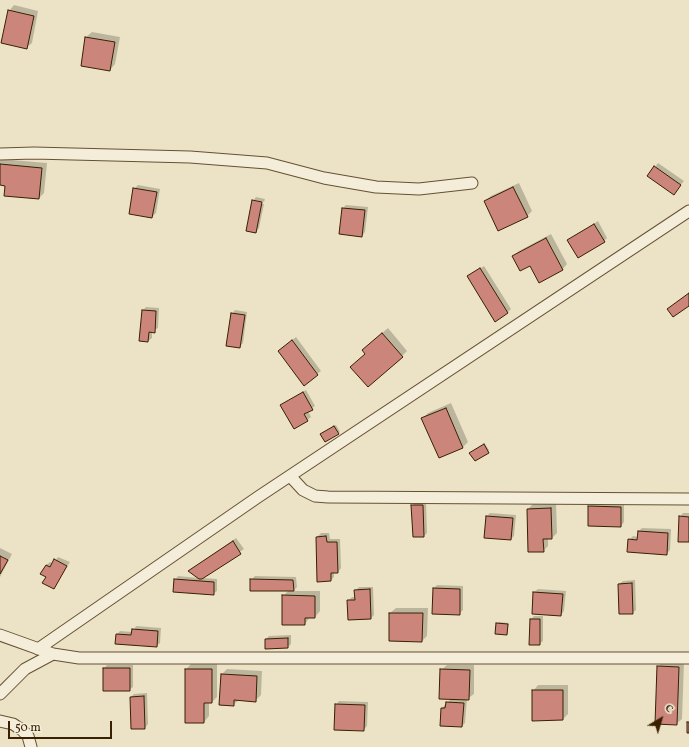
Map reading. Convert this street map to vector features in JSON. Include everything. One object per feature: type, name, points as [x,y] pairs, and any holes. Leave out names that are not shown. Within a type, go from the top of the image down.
[{"type":"street","points":[[0,154],[34,152],[190,157],[267,163],[324,178],[376,187],[419,189],[472,184]]},
{"type":"street","points":[[38,649],[226,520],[689,211]]},
{"type":"street","points":[[291,477],[303,490],[315,496],[328,497],[689,498]]},
{"type":"street","points":[[0,634],[52,654],[79,658],[689,658]]},
{"type":"street","points":[[0,694],[25,669],[52,654]]},
{"type":"street","points":[[0,721],[13,724],[22,730],[28,736],[31,747]]},
{"type":"building","points":[[8,10],[34,16],[27,49],[1,43]]},
{"type":"building","points":[[85,37],[115,42],[110,71],[81,66]]},
{"type":"building","points":[[0,164],[42,168],[39,199],[4,196],[5,186],[0,185]]},
{"type":"building","points":[[654,166],[681,185],[674,195],[647,176]]},
{"type":"building","points":[[513,187],[528,217],[498,231],[484,201]]},
{"type":"building","points":[[133,188],[157,192],[152,218],[129,214]]},
{"type":"building","points":[[252,200],[262,202],[256,233],[246,231]]},
{"type":"building","points":[[342,208],[365,210],[362,237],[339,234]]},
{"type":"building","points":[[594,224],[605,242],[578,258],[567,240]]},
{"type":"building","points":[[546,238],[563,270],[539,283],[530,266],[520,271],[512,256]]},
{"type":"building","points":[[480,268],[508,313],[495,322],[467,276]]},
{"type":"building","points":[[689,293],[689,306],[673,317],[667,309]]},
{"type":"building","points":[[142,310],[156,311],[155,333],[149,332],[148,342],[139,341]]},
{"type":"building","points":[[231,313],[245,315],[240,348],[226,346]]},
{"type":"building","points":[[382,333],[403,357],[368,387],[350,367],[365,354],[362,350]]},
{"type":"building","points":[[292,340],[318,375],[304,386],[278,351]]},
{"type":"building","points":[[303,392],[313,410],[304,414],[308,421],[294,429],[280,405]]},
{"type":"building","points":[[446,408],[463,448],[439,458],[421,418]]},
{"type":"building","points":[[334,426],[339,434],[325,442],[320,434]]},
{"type":"building","points":[[484,444],[489,453],[475,461],[469,453]]},
{"type":"building","points":[[411,505],[423,505],[424,537],[413,537]]},
{"type":"building","points":[[588,506],[621,507],[621,527],[588,526]]},
{"type":"building","points":[[551,508],[552,539],[543,539],[544,552],[528,552],[527,509]]},
{"type":"building","points":[[486,516],[513,518],[511,540],[484,538]]},
{"type":"building","points":[[679,516],[689,517],[689,542],[678,542]]},
{"type":"building","points":[[638,531],[668,533],[667,555],[627,552],[628,539],[637,540]]},
{"type":"building","points":[[326,536],[327,542],[337,542],[338,573],[331,573],[331,581],[317,582],[316,537]]},
{"type":"building","points":[[233,541],[241,554],[202,579],[199,579],[188,571]]},
{"type":"building","points":[[0,556],[8,560],[0,574]]},
{"type":"building","points":[[54,559],[67,566],[54,589],[42,583],[46,577],[40,574],[46,565],[50,567]]},
{"type":"building","points":[[174,579],[214,582],[214,595],[173,592]]},
{"type":"building","points":[[250,579],[293,580],[294,591],[250,591]]},
{"type":"building","points":[[632,583],[633,614],[619,614],[618,584]]},
{"type":"building","points":[[433,588],[460,589],[460,615],[432,614]]},
{"type":"building","points":[[370,589],[371,619],[348,620],[347,600],[355,600],[354,590]]},
{"type":"building","points":[[533,592],[563,594],[561,616],[532,614]]},
{"type":"building","points":[[282,595],[315,596],[315,618],[305,618],[305,625],[282,625]]},
{"type":"building","points":[[389,613],[423,613],[422,642],[389,641]]},
{"type":"building","points":[[530,619],[540,619],[540,645],[529,645]]},
{"type":"building","points":[[496,623],[508,624],[507,635],[495,634]]},
{"type":"building","points":[[132,629],[158,631],[157,647],[115,644],[116,634],[131,635]]},
{"type":"building","points":[[288,638],[288,648],[265,649],[265,639]]},
{"type":"building","points":[[657,666],[679,667],[677,725],[655,724]]},
{"type":"building","points":[[103,668],[130,668],[130,691],[103,691]]},
{"type":"building","points":[[185,669],[212,669],[212,703],[204,703],[204,723],[185,723]]},
{"type":"building","points":[[440,669],[470,670],[469,700],[439,699]]},
{"type":"building","points":[[221,674],[257,676],[256,702],[234,700],[234,706],[219,705]]},
{"type":"building","points":[[532,690],[563,690],[563,720],[532,721]]},
{"type":"building","points":[[144,696],[145,729],[131,729],[130,697]]},
{"type":"building","points":[[446,702],[464,703],[462,727],[440,726],[441,708],[445,708]]},
{"type":"building","points":[[335,704],[365,705],[364,731],[334,730]]},
{"type":"building","points":[[687,722],[689,722],[689,733],[687,733]]}]
